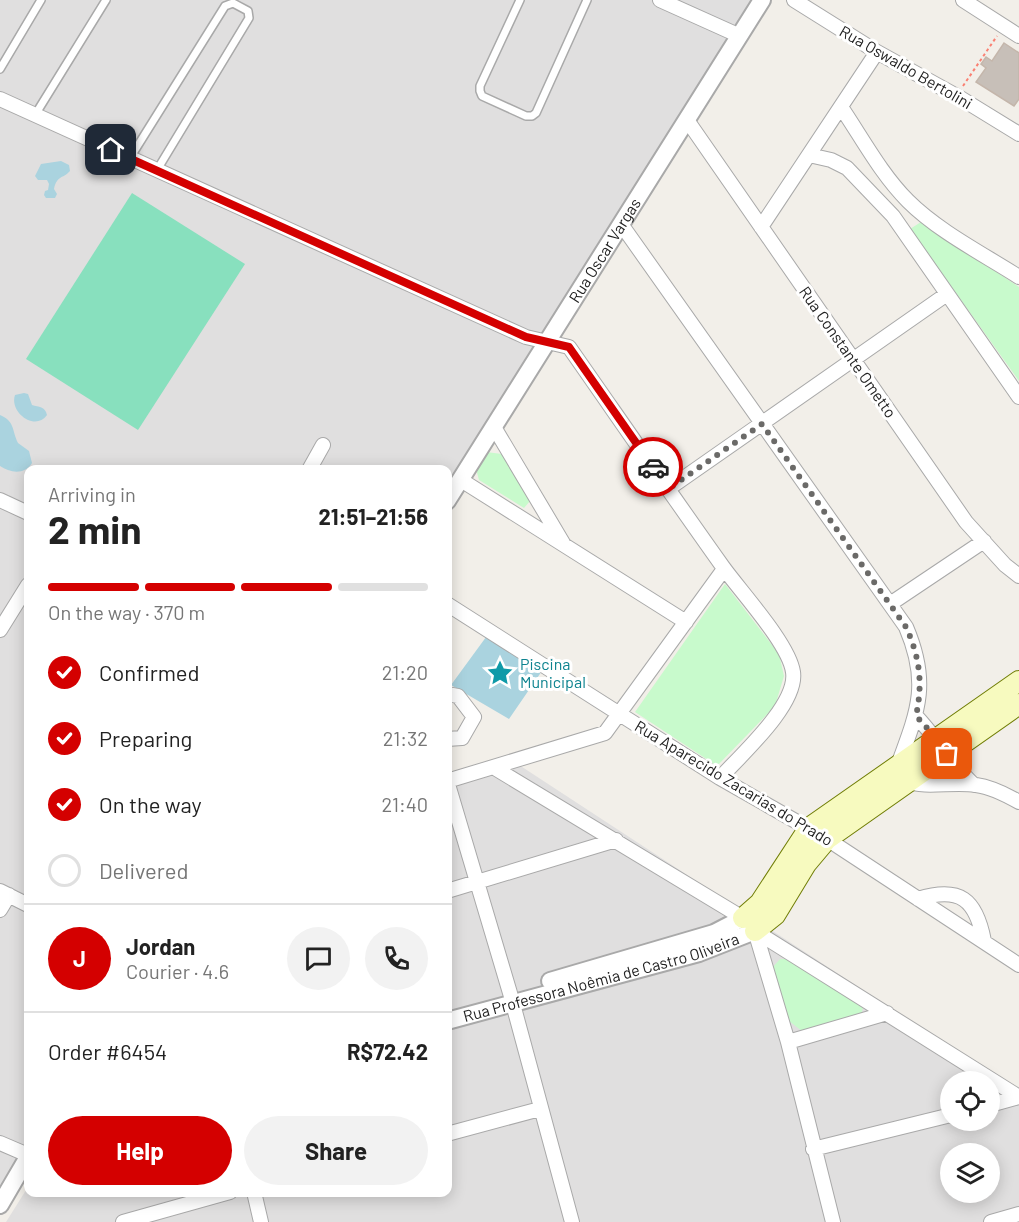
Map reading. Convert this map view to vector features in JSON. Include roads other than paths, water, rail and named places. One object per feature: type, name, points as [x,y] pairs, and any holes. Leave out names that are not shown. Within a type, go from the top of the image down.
[{"type":"main road","points":[[749,925],[775,915],[806,864],[827,839],[1019,681]]},
{"type":"main road","points":[[942,746],[1019,704]]},
{"type":"main road","points":[[749,925],[760,903],[809,828],[902,775]]},
{"type":"street","points":[[660,0],[740,36]]},
{"type":"street","name":"Rua Oscar Vargas","points":[[452,494],[762,0]]},
{"type":"street","name":"Rua Oswaldo Bertolini","points":[[794,0],[877,52],[957,96],[1019,134]]},
{"type":"street","points":[[963,0],[1019,36]]},
{"type":"street","points":[[761,227],[877,52]]},
{"type":"street","points":[[0,99],[526,337],[569,347],[724,569],[786,651],[794,673],[790,693],[783,709],[720,778]]},
{"type":"street","points":[[841,107],[884,172],[908,201],[936,224],[1019,277]]},
{"type":"street","name":"Rua Constante Ometto","points":[[687,120],[966,522],[1005,565],[1019,576]]},
{"type":"street","points":[[809,155],[831,160],[847,168],[893,216],[1019,397]]},
{"type":"street","points":[[893,216],[908,201]]},
{"type":"street","points":[[621,224],[906,627],[916,651],[920,698],[902,775],[939,785],[974,784],[1003,793],[1019,802]]},
{"type":"street","points":[[668,489],[947,294]]},
{"type":"street","points":[[494,427],[564,545]]},
{"type":"street","points":[[312,465],[323,445]]},
{"type":"street","points":[[461,480],[686,622]]},
{"type":"street","points":[[0,500],[24,511]]},
{"type":"street","points":[[890,604],[984,542]]},
{"type":"street","points":[[452,779],[605,733],[724,569]]},
{"type":"street","points":[[0,630],[24,591]]},
{"type":"street","name":"Rua Aparecido Zacarias do Prado","points":[[452,607],[720,778],[827,839],[1019,965]]},
{"type":"street","points":[[452,695],[458,696],[474,717],[462,738],[452,739]]},
{"type":"street","points":[[916,716],[942,746],[959,771],[974,784]]},
{"type":"street","points":[[493,767],[616,840],[1019,1097]]},
{"type":"street","points":[[452,798],[511,998],[572,1220],[557,1222]]},
{"type":"street","points":[[452,889],[616,840]]},
{"type":"street","points":[[0,910],[5,893],[24,903]]},
{"type":"street","points":[[918,899],[938,893],[960,897],[972,906],[980,920],[984,941]]},
{"type":"street","points":[[749,925],[788,1042],[833,1222]]},
{"type":"street","name":"Rua Professora Noêmia de Castro Oliveira","points":[[452,1008],[511,998],[699,953],[749,925]]},
{"type":"street","name":"Rua Professora Noêmia de Castro Oliveira","points":[[452,1019],[511,998]]},
{"type":"street","points":[[788,1042],[887,1013]]},
{"type":"street","points":[[1000,1102],[1019,1097]]},
{"type":"street","points":[[452,1133],[540,1109]]},
{"type":"street","points":[[813,1149],[940,1118]]},
{"type":"street","points":[[0,1143],[24,1154]]},
{"type":"street","points":[[0,1205],[24,1163]]},
{"type":"street","points":[[123,1222],[212,1197]]},
{"type":"street","points":[[255,1197],[261,1222]]},
{"type":"street","points":[[991,1222],[1019,1214]]},
{"type":"lane","points":[[0,69],[40,0]]},
{"type":"lane","points":[[35,115],[106,0]]},
{"type":"lane","points":[[519,0],[480,86],[480,92],[482,96],[526,116],[536,113],[587,0]]},
{"type":"lane","points":[[130,158],[225,6],[233,3],[248,11],[249,18],[157,170]]},
{"type":"water","points":[[61,161],[69,165],[70,171],[57,181],[54,189],[57,194],[55,198],[46,198],[44,195],[49,184],[47,180],[38,180],[35,176],[41,164]]},
{"type":"water","points":[[28,394],[32,405],[45,410],[47,415],[42,420],[30,421],[19,413],[14,401],[15,395]]},
{"type":"water","points":[[0,415],[11,423],[18,443],[29,451],[32,463],[24,465],[24,470],[21,471],[8,470],[0,466]]},
{"type":"water","name":"Piscina Municipal","points":[[489,633],[544,668],[509,719],[452,684]]},
{"type":"place","name":"Piscina Municipal","points":[[500,673]]}]
